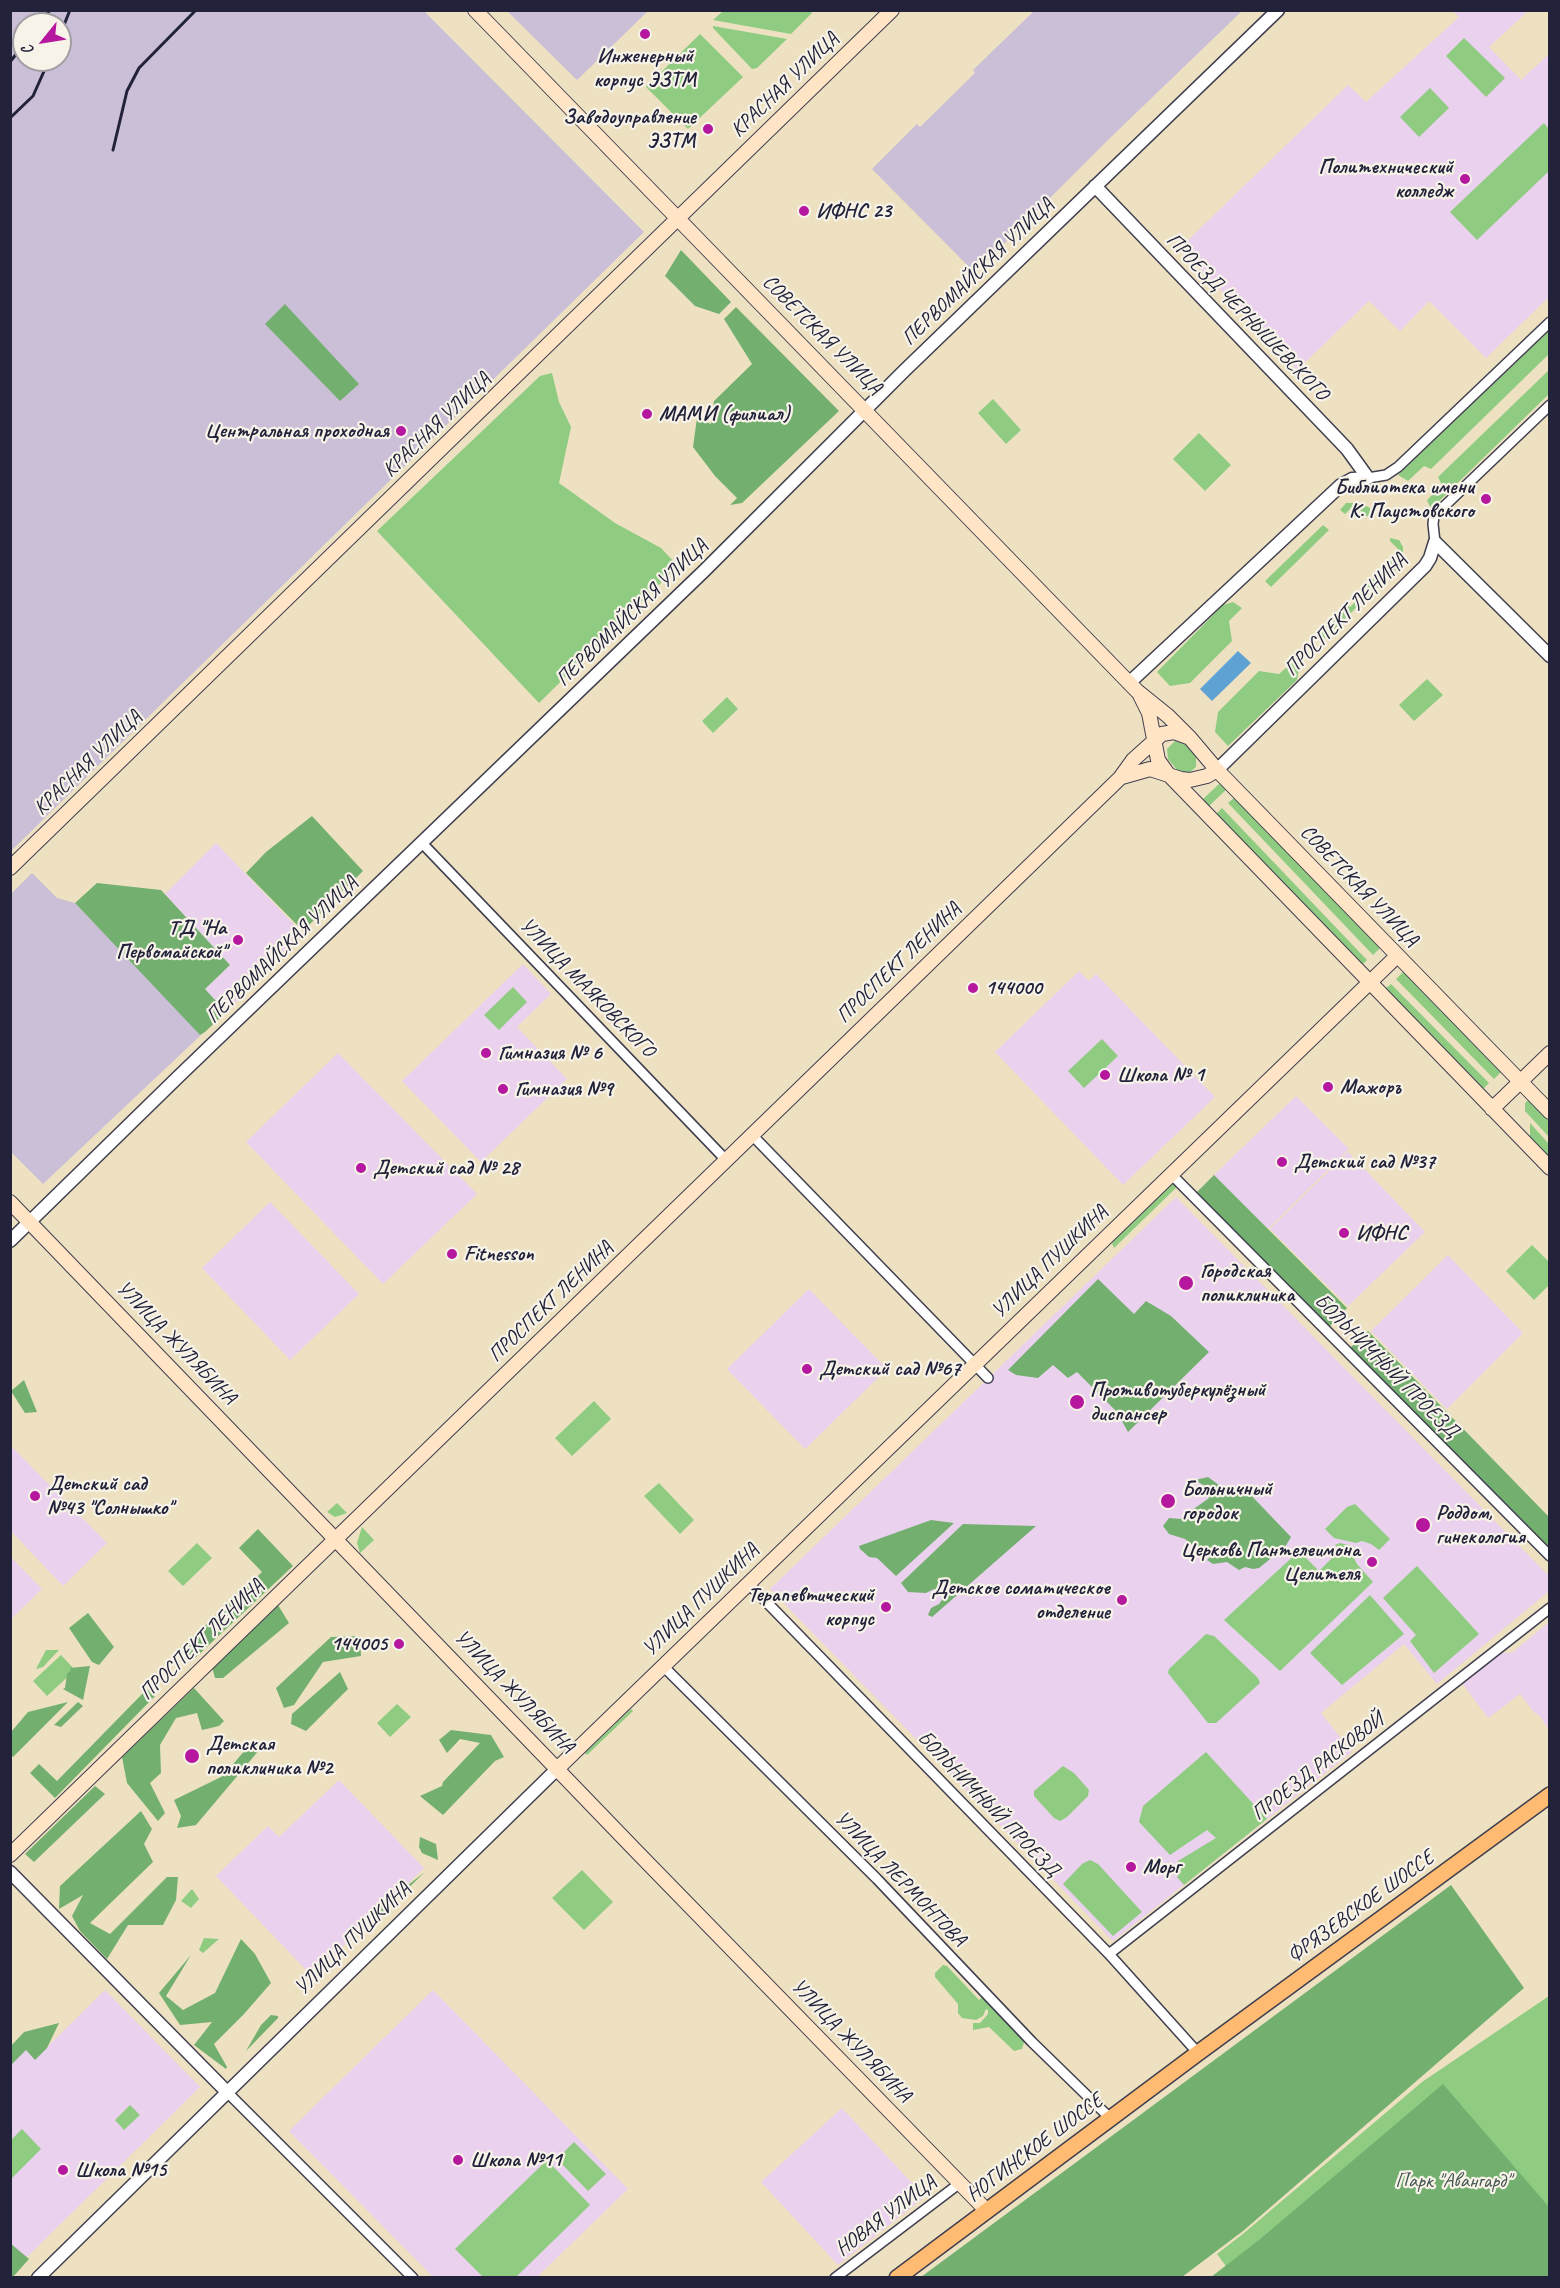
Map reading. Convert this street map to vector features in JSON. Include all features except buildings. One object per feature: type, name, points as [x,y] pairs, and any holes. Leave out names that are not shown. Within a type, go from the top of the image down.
[{"type":"highway","name":"ФРЯЗЕВСКОЕ ШОССЕ","points":[[1198,2053],[1550,1795]]},
{"type":"highway","name":"НОГИНСКОЕ ШОССЕ","points":[[897,2277],[1198,2053]]},
{"type":"main road","name":"СОВЕТСКАЯ УЛИЦА","points":[[475,10],[1133,687],[1190,738],[1217,770],[1550,1112]]},
{"type":"main road","name":"КРАСНАЯ УЛИЦА","points":[[10,868],[892,10]]},
{"type":"main road","name":"СОВЕТСКАЯ УЛИЦА","points":[[1133,687],[1149,713],[1154,741]]},
{"type":"main road","name":"ПРОСПЕКТ ЛЕНИНА","points":[[10,1855],[1120,778],[1133,760],[1168,732],[1181,733],[1190,738]]},
{"type":"main road","points":[[1154,741],[1158,760],[1168,774],[1550,1168]]},
{"type":"main road","points":[[1190,780],[1200,773],[1204,756]]},
{"type":"main road","name":"ПРОСПЕКТ ЛЕНИНА","points":[[1120,778],[1150,769],[1190,780],[1207,776],[1217,770]]},
{"type":"main road","name":"УЛИЦА ПУШКИНА","points":[[558,1768],[1397,956]]},
{"type":"main road","points":[[1492,1108],[1550,1053]]},
{"type":"main road","name":"УЛИЦА ЖУЛЯБИНА","points":[[10,1202],[987,2211]]},
{"type":"street","name":"ПЕРВОМАЙСКАЯ УЛИЦА","points":[[10,1240],[705,570],[1095,186],[1278,10]]},
{"type":"street","name":"ПРОЕЗД ЧЕРНЫШЕВСКОГО","points":[[1095,186],[1347,449],[1368,478]]},
{"type":"street","points":[[1133,687],[1341,486],[1352,479],[1386,475],[1398,467],[1550,322]]},
{"type":"street","name":"ПРОСПЕКТ ЛЕНИНА","points":[[1217,770],[1425,567],[1431,558],[1435,542],[1434,516],[1550,405]]},
{"type":"street","points":[[1435,542],[1550,656]]},
{"type":"street","name":"УЛИЦА МАЯКОВСКОГО","points":[[421,842],[726,1160]]},
{"type":"street","points":[[752,1135],[988,1378]]},
{"type":"street","name":"БОЛЬНИЧНЫЙ ПРОЕЗД","points":[[1172,1175],[1550,1556]]},
{"type":"street","name":"БОЛЬНИЧНЫЙ ПРОЕЗД","points":[[748,1583],[1109,1954],[1198,2053]]},
{"type":"street","name":"ПРОЕЗД РАСКОВОЙ","points":[[1109,1954],[1550,1608]]},
{"type":"street","name":"УЛИЦА ЛЕРМОНТОВА","points":[[663,1666],[877,1879],[1032,2042],[1110,2118]]},
{"type":"street","name":"УЛИЦА ПУШКИНА","points":[[38,2277],[558,1768]]},
{"type":"street","points":[[10,1872],[413,2277]]},
{"type":"street","name":"НОВАЯ УЛИЦА","points":[[834,2277],[960,2183]]},
{"type":"shaded area","points":[[11,11],[424,11],[644,232],[11,851]]},
{"type":"shaded area","points":[[507,11],[648,11],[577,80]]},
{"type":"shaded area","points":[[1034,11],[1242,11],[1110,138],[975,273],[872,169],[917,124],[920,127],[975,73],[973,70]]},
{"type":"shaded area","points":[[1453,11],[1528,11],[1489,47],[1521,80],[1549,54],[1549,297],[1486,358],[1429,301],[1400,331],[1369,301],[1297,370],[1180,248],[1348,85],[1366,102],[1459,17]]},
{"type":"shaded area","points":[[216,843],[304,935],[226,1012],[205,989],[230,965],[165,894]]},
{"type":"shaded area","points":[[32,873],[57,898],[75,903],[201,1035],[43,1184],[11,1152],[11,894]]},
{"type":"shaded area","name":"Гимназия № 6","points":[[523,964],[551,994],[517,1027],[567,1079],[481,1162],[402,1081]]},
{"type":"shaded area","name":"Школа № 1","points":[[1079,971],[1089,981],[1096,974],[1215,1097],[1123,1185],[995,1052]]},
{"type":"shaded area","name":"Детский сад № 28","points":[[338,1053],[477,1194],[383,1284],[246,1142]]},
{"type":"shaded area","name":"Детский сад №37","points":[[1296,1096],[1349,1149],[1268,1229],[1214,1175]]},
{"type":"shaded area","points":[[1348,1152],[1425,1232],[1348,1306],[1270,1229]]},
{"type":"shaded area","name":"Больничный городок","points":[[1176,1197],[1550,1577],[1549,1591],[1437,1684],[1404,1644],[1321,1713],[1352,1752],[1113,1941],[770,1589]]},
{"type":"shaded area","points":[[270,1202],[359,1294],[290,1360],[202,1268]]},
{"type":"shaded area","points":[[1448,1255],[1523,1333],[1447,1409],[1371,1331]]},
{"type":"shaded area","name":"Детский сад №67","points":[[809,1289],[887,1369],[805,1449],[727,1369]]},
{"type":"shaded area","name":"Детский сад №43 \"Солнышко\"","points":[[10,1445],[107,1543],[63,1586],[11,1531]]},
{"type":"shaded area","points":[[11,1557],[42,1589],[11,1619]]},
{"type":"shaded area","points":[[1549,1622],[1549,1730],[1520,1694],[1488,1718],[1462,1683],[1499,1654],[1513,1652]]},
{"type":"shaded area","points":[[339,1780],[424,1868],[312,1976],[216,1876],[268,1826],[279,1837]]},
{"type":"shaded area","name":"Школа №15","points":[[105,1990],[200,2087],[21,2263],[11,2253],[11,2065],[26,2050],[35,2059]]},
{"type":"shaded area","name":"Школа №11","points":[[433,1990],[628,2189],[537,2277],[433,2277],[289,2131]]},
{"type":"shaded area","points":[[842,2108],[925,2197],[838,2265],[761,2182]]},
{"type":"green space","points":[[809,10],[812,13],[791,34],[713,20],[723,11]]},
{"type":"green space","points":[[713,26],[787,39],[757,68],[752,69]]},
{"type":"green space","points":[[700,34],[743,77],[688,129],[646,87]]},
{"type":"green space","points":[[1464,38],[1505,78],[1486,97],[1446,56]]},
{"type":"green space","points":[[1430,88],[1449,108],[1419,137],[1400,117]]},
{"type":"green space","points":[[1544,123],[1549,129],[1549,171],[1477,240],[1450,212]]},
{"type":"green space","points":[[681,250],[731,302],[719,314],[695,306],[665,276]]},
{"type":"green space","points":[[285,304],[359,384],[340,401],[265,324]]},
{"type":"green space","points":[[736,307],[839,411],[742,503],[730,505],[737,498],[715,476],[693,447],[697,418],[711,424],[714,401],[752,364],[724,319]]},
{"type":"green space","points":[[1549,331],[1549,354],[1431,469],[1424,466],[1408,481],[1398,475]]},
{"type":"green space","points":[[1549,370],[1549,394],[1431,509],[1427,500],[1442,485],[1438,477]]},
{"type":"green space","points":[[552,373],[559,402],[571,427],[559,483],[615,523],[661,548],[678,566],[539,703],[377,531],[540,376]]},
{"type":"green space","points":[[993,399],[1021,430],[1006,444],[978,413]]},
{"type":"green space","points":[[1199,433],[1231,465],[1205,491],[1173,459]]},
{"type":"green space","points":[[1346,503],[1361,503],[1370,508],[1370,516],[1366,516],[1358,508],[1355,511],[1351,508],[1345,514],[1340,510]]},
{"type":"green space","points":[[1323,525],[1329,530],[1271,587],[1265,581]]},
{"type":"green space","points":[[1390,538],[1399,540],[1403,547],[1403,563],[1366,598],[1360,591],[1397,555],[1395,553],[1398,549]]},
{"type":"green space","points":[[1357,600],[1361,603],[1323,640],[1316,633],[1346,604],[1350,607]]},
{"type":"green space","points":[[1233,602],[1242,608],[1229,621],[1232,641],[1190,683],[1170,686],[1157,672],[1223,605]]},
{"type":"green space","points":[[1294,661],[1299,669],[1297,680],[1228,746],[1215,732],[1218,712],[1259,671],[1279,674]]},
{"type":"green space","points":[[1427,679],[1443,695],[1414,721],[1399,705]]},
{"type":"green space","points":[[727,697],[738,709],[713,733],[702,721]]},
{"type":"green space","points":[[1175,741],[1186,745],[1196,757],[1196,767],[1189,773],[1179,772],[1168,759],[1167,749]]},
{"type":"green space","points":[[1219,784],[1227,789],[1208,807],[1203,799]]},
{"type":"green space","points":[[1235,797],[1380,948],[1373,955],[1228,803]]},
{"type":"green space","points":[[1222,808],[1367,960],[1361,966],[1215,815]]},
{"type":"green space","points":[[312,816],[363,871],[303,931],[246,873],[266,852]]},
{"type":"green space","points":[[97,883],[161,890],[230,965],[205,989],[226,1012],[205,1032],[200,1035],[75,903]]},
{"type":"green space","points":[[1403,972],[1501,1072],[1494,1079],[1396,979]]},
{"type":"green space","points":[[1391,984],[1489,1083],[1482,1090],[1384,990]]},
{"type":"green space","points":[[513,987],[527,1002],[499,1030],[484,1015]]},
{"type":"green space","points":[[1102,1039],[1118,1056],[1084,1088],[1068,1071]]},
{"type":"green space","points":[[1528,1100],[1549,1121],[1549,1137],[1525,1111],[1525,1103]]},
{"type":"green space","points":[[1530,1123],[1549,1144],[1549,1159],[1530,1139]]},
{"type":"green space","points":[[1214,1175],[1347,1308],[1329,1327],[1195,1194]]},
{"type":"green space","points":[[1173,1183],[1179,1185],[1114,1248],[1112,1243]]},
{"type":"green space","points":[[1532,1245],[1550,1263],[1549,1285],[1534,1300],[1506,1271]]},
{"type":"green space","points":[[1098,1279],[1134,1314],[1146,1301],[1171,1316],[1209,1352],[1128,1432],[1117,1412],[1077,1372],[1068,1378],[1053,1365],[1038,1378],[1016,1375],[1008,1370]]},
{"type":"green space","points":[[1368,1331],[1549,1517],[1549,1552],[1350,1348]]},
{"type":"green space","points":[[24,1380],[37,1412],[25,1413],[11,1391]]},
{"type":"green space","points":[[594,1401],[611,1419],[572,1456],[555,1438]]},
{"type":"green space","points":[[1208,1477],[1234,1496],[1245,1489],[1291,1537],[1285,1547],[1259,1568],[1245,1567],[1239,1570],[1227,1562],[1213,1564],[1207,1560],[1213,1554],[1209,1549],[1194,1546],[1185,1539],[1169,1534],[1163,1526],[1169,1518],[1180,1519],[1209,1498],[1208,1488],[1195,1480]]},
{"type":"green space","points":[[659,1483],[694,1520],[680,1534],[644,1496]]},
{"type":"green space","points":[[337,1503],[347,1513],[335,1517],[327,1512]]},
{"type":"green space","points":[[1355,1504],[1390,1539],[1379,1550],[1362,1541],[1356,1543],[1334,1538],[1325,1529],[1347,1507]]},
{"type":"green space","points":[[931,1520],[954,1523],[896,1576],[877,1558],[869,1557],[860,1549],[859,1546]]},
{"type":"green space","points":[[963,1524],[1036,1526],[932,1617],[928,1615],[931,1608],[939,1604],[945,1596],[943,1591],[934,1589],[926,1593],[908,1592],[901,1583]]},
{"type":"green space","points":[[362,1527],[374,1540],[360,1553],[357,1543]]},
{"type":"green space","points":[[258,1529],[293,1566],[193,1660],[181,1648],[262,1572],[239,1548]]},
{"type":"green space","points":[[197,1543],[212,1558],[183,1586],[168,1571]]},
{"type":"green space","points":[[1340,1543],[1356,1549],[1352,1554],[1357,1564],[1373,1582],[1280,1671],[1224,1620],[1299,1551],[1319,1571],[1340,1550],[1335,1545]]},
{"type":"green space","points":[[1417,1566],[1479,1634],[1434,1673],[1410,1641],[1416,1635],[1383,1598]]},
{"type":"green space","points":[[1370,1595],[1404,1634],[1342,1685],[1310,1653]]},
{"type":"green space","points":[[278,1605],[289,1623],[223,1678],[215,1678],[212,1667]]},
{"type":"green space","points":[[88,1613],[114,1647],[99,1665],[92,1662],[69,1628]]},
{"type":"green space","points":[[1206,1634],[1214,1636],[1258,1678],[1260,1683],[1216,1723],[1208,1723],[1168,1673],[1169,1669]]},
{"type":"green space","points":[[360,1636],[361,1656],[323,1662],[294,1705],[284,1708],[276,1688],[331,1637]]},
{"type":"green space","points":[[46,1650],[59,1650],[43,1667],[36,1669]]},
{"type":"green space","points":[[61,1655],[75,1670],[47,1696],[33,1681]]},
{"type":"green space","points":[[90,1666],[83,1700],[63,1689],[70,1668]]},
{"type":"green space","points":[[340,1672],[348,1689],[306,1731],[291,1724],[292,1714]]},
{"type":"green space","points":[[194,1688],[224,1721],[219,1726],[202,1730],[197,1713],[176,1718],[160,1745],[161,1773],[150,1783],[165,1813],[158,1821],[127,1783],[122,1757]]},
{"type":"green space","points":[[147,1689],[155,1696],[55,1798],[30,1773],[39,1764],[57,1781]]},
{"type":"green space","points":[[68,1702],[13,1757],[11,1755],[11,1732],[28,1712]]},
{"type":"green space","points":[[78,1702],[83,1706],[61,1727],[54,1725]]},
{"type":"green space","points":[[397,1704],[411,1717],[390,1737],[377,1723]]},
{"type":"green space","points":[[631,1709],[633,1711],[587,1755],[585,1753]]},
{"type":"green space","points":[[451,1730],[491,1735],[504,1757],[495,1761],[443,1815],[420,1796],[442,1786],[443,1782],[480,1743],[460,1739],[447,1753],[439,1740]]},
{"type":"green space","points":[[252,1742],[260,1749],[196,1825],[177,1828],[181,1816],[174,1800],[223,1776]]},
{"type":"green space","points":[[1206,1752],[1267,1819],[1184,1885],[1177,1877],[1181,1872],[1178,1861],[1216,1838],[1207,1830],[1170,1855],[1139,1822],[1143,1806]]},
{"type":"green space","points":[[1063,1766],[1074,1773],[1089,1790],[1088,1796],[1060,1821],[1054,1818],[1034,1796],[1034,1791]]},
{"type":"green space","points":[[95,1786],[105,1794],[34,1862],[25,1854]]},
{"type":"green space","points":[[141,1811],[152,1829],[144,1844],[153,1862],[90,1923],[110,1934],[167,1877],[178,1877],[176,1900],[163,1925],[128,1925],[107,1959],[80,1931],[72,1916],[83,1895],[59,1909],[60,1886]]},
{"type":"green space","points":[[420,1837],[436,1844],[438,1860],[422,1853],[419,1847]]},
{"type":"green space","points":[[1090,1860],[1098,1864],[1142,1912],[1113,1936],[1063,1884],[1082,1864]]},
{"type":"green space","points":[[582,1870],[613,1902],[584,1930],[552,1898]]},
{"type":"green space","points":[[425,1872],[375,1920],[373,1912]]},
{"type":"green space","points":[[1451,1885],[1524,1988],[1243,2231],[1182,2277],[921,2277]]},
{"type":"green space","points":[[192,1889],[199,1899],[191,1908],[181,1901]]},
{"type":"green space","points":[[204,1938],[219,1939],[203,1953],[199,1950]]},
{"type":"green space","points":[[241,1939],[255,1954],[271,1983],[214,2044],[226,2069],[194,2045],[212,2022],[180,2025],[159,1993],[191,1955],[166,1996],[183,2010],[215,1993]]},
{"type":"green space","points":[[943,1965],[947,1966],[979,2000],[984,1996],[1025,2039],[1022,2049],[1014,2051],[989,2027],[973,2030],[973,2023],[980,2023],[988,2014],[988,2010],[986,2009],[983,2016],[976,2020],[962,2018],[958,2013],[958,2004],[935,1977],[935,1973]]},
{"type":"green space","name":"Парк \"Авангард\"","points":[[1549,1996],[1549,2277],[1234,2277],[1217,2254],[1422,2082]]},
{"type":"green space","points":[[271,2015],[278,2016],[278,2018],[246,2051],[261,2025]]},
{"type":"green space","points":[[59,2023],[47,2048],[35,2060],[26,2050],[11,2065],[11,2046],[24,2032]]},
{"type":"green space","name":"Парк \"Авангард\"","points":[[1443,2084],[1549,2207],[1549,2277],[1211,2277],[1259,2240]]},
{"type":"green space","points":[[130,2105],[140,2115],[124,2130],[115,2120]]},
{"type":"green space","points":[[22,2129],[41,2149],[11,2179],[11,2140]]},
{"type":"green space","points":[[574,2142],[606,2174],[588,2191],[557,2159]]},
{"type":"green space","points":[[547,2160],[590,2205],[516,2277],[483,2277],[455,2249]]},
{"type":"green space","points":[[10,2243],[29,2259],[13,2277],[11,2277]]},
{"type":"water","points":[[1238,651],[1251,663],[1212,701],[1200,689]]},
{"type":"railway","points":[[113,150],[127,91],[139,68],[196,10]]},
{"type":"railway","points":[[10,118],[33,96],[44,72]]},
{"type":"place","name":"Инженерный корпус ЭЗТМ","points":[[645,34]]},
{"type":"place","name":"Заводоуправление ЭЗТМ","points":[[708,129]]},
{"type":"place","name":"Политехнический колледж","points":[[1465,179]]},
{"type":"place","name":"ИФНС 23","points":[[804,211]]},
{"type":"place","name":"МАМИ (филиал)","points":[[647,414]]},
{"type":"place","name":"Центральная проходная","points":[[401,431]]},
{"type":"place","name":"Библиотека имени К. Паустовского","points":[[1486,499]]},
{"type":"place","name":"ТД \"На Первомайской\"","points":[[238,940]]},
{"type":"place","name":"144000","points":[[973,988]]},
{"type":"place","name":"Гимназия № 6","points":[[486,1053]]},
{"type":"place","name":"Школа № 1","points":[[1105,1075]]},
{"type":"place","name":"Мажоръ","points":[[1328,1087]]},
{"type":"place","name":"Гимназия №9","points":[[503,1089]]},
{"type":"place","name":"Детский сад №37","points":[[1282,1162]]},
{"type":"place","name":"Детский сад № 28","points":[[361,1168]]},
{"type":"place","name":"ИФНС","points":[[1344,1233]]},
{"type":"place","name":"Fitnesson","points":[[452,1254]]},
{"type":"place","name":"Городская поликлиника","points":[[1186,1283]]},
{"type":"place","name":"Детский сад №67","points":[[807,1369]]},
{"type":"place","name":"Противотуберкулёзный диспансер","points":[[1077,1402]]},
{"type":"place","name":"Детский сад №43 \"Солнышко\"","points":[[35,1496]]},
{"type":"place","name":"Больничный городок","points":[[1168,1501]]},
{"type":"place","name":"Роддом, гинекология","points":[[1423,1525]]},
{"type":"place","name":"Церковь Пантелеимона Целителя","points":[[1372,1562]]},
{"type":"place","name":"Детское соматическое отделение","points":[[1122,1600]]},
{"type":"place","name":"Терапевтический корпус","points":[[886,1607]]},
{"type":"place","name":"144005","points":[[399,1644]]},
{"type":"place","name":"Детская поликлиника №2","points":[[192,1756]]},
{"type":"place","name":"Морг","points":[[1131,1867]]},
{"type":"place","name":"Школа №11","points":[[458,2160]]},
{"type":"place","name":"Школа №15","points":[[63,2170]]}]
